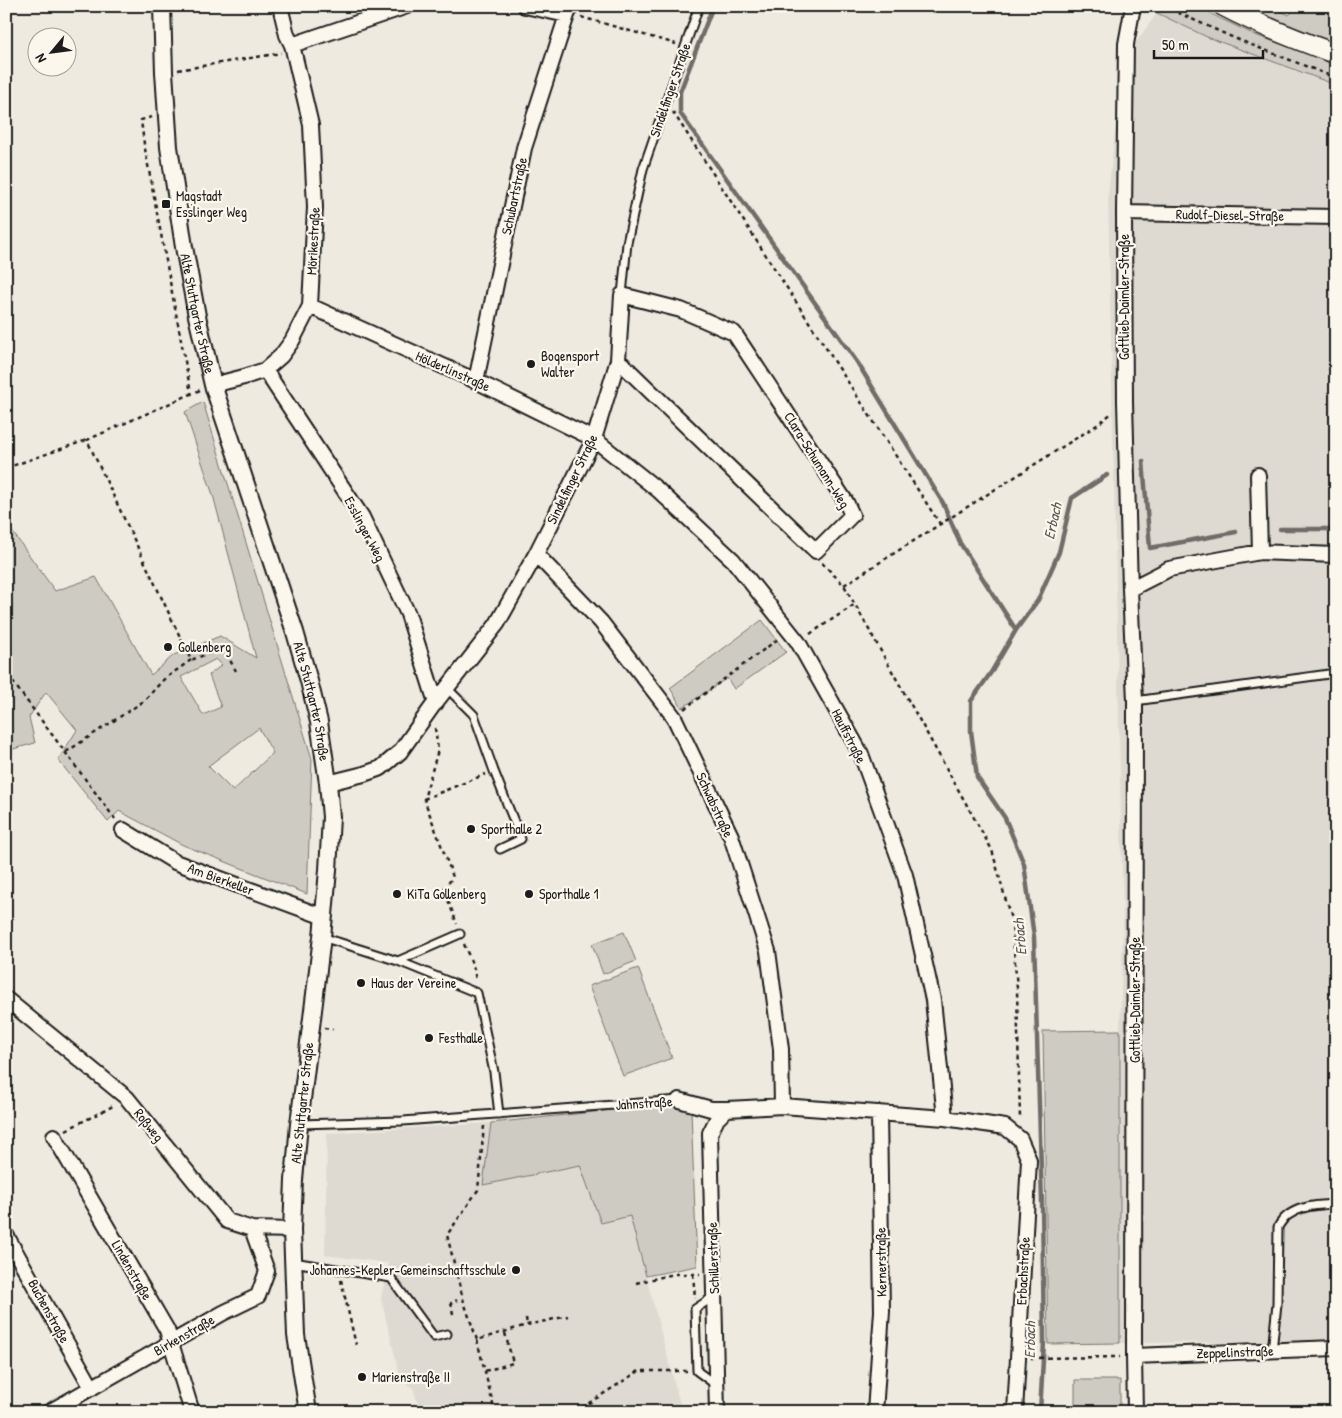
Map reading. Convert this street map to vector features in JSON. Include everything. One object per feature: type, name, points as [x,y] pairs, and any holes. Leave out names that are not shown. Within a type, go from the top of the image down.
[{"type":"main road","points":[[1223,6],[1253,22],[1336,54]]},
{"type":"street","name":"Alte Stuttgarter Straße","points":[[162,6],[166,113],[184,248],[197,316],[213,385],[295,632],[309,681],[319,722],[328,783],[331,817],[324,917],[299,1124],[292,1230],[296,1334],[308,1412]]},
{"type":"street","name":"Mörikestraße","points":[[213,385],[264,370],[281,356],[292,341],[310,306],[316,207],[311,124],[292,45],[287,35],[280,6]]},
{"type":"street","points":[[292,45],[407,6]]},
{"type":"street","points":[[525,6],[569,10]]},
{"type":"street","name":"Gottlieb-Daimler-Straße","points":[[1133,6],[1126,44],[1124,213],[1125,402],[1135,701],[1135,1412]]},
{"type":"street","name":"Schubartstraße","points":[[476,381],[524,148],[569,10]]},
{"type":"street","name":"Rudolf-Diesel-Straße","points":[[1124,213],[1336,217]]},
{"type":"street","name":"Sindelfinger Straße","points":[[328,783],[381,768],[400,752],[497,624],[536,554],[594,438],[618,360],[622,295]]},
{"type":"street","name":"Clara-Schumann-Weg","points":[[622,295],[681,310],[734,333],[846,502],[852,515],[816,551]]},
{"type":"street","name":"Hölderlinstraße","points":[[310,306],[476,381],[594,438]]},
{"type":"street","points":[[618,360],[816,551]]},
{"type":"street","name":"Esslinger Weg","points":[[264,370],[362,517],[408,614],[434,705]]},
{"type":"street","name":"Hauffstraße","points":[[594,438],[658,490],[734,560],[798,642],[861,754],[905,875],[933,1000],[946,1118]]},
{"type":"street","points":[[1258,476],[1260,552]]},
{"type":"street","points":[[1130,589],[1169,570],[1260,552],[1336,555]]},
{"type":"street","name":"Schwabstraße","points":[[536,554],[601,622],[674,717],[730,836],[768,951],[781,1049],[782,1106]]},
{"type":"street","name":"Am Bierkeller","points":[[123,830],[175,862],[324,917]]},
{"type":"street","name":"Roßweg","points":[[6,999],[127,1098],[227,1222],[252,1229],[292,1230]]},
{"type":"street","name":"Jahnstraße","points":[[679,1100],[711,1109],[727,1110],[782,1106],[946,1118],[1005,1127],[1020,1139]]},
{"type":"street","name":"Schillerstraße","points":[[717,1412],[710,1133],[717,1119],[727,1110]]},
{"type":"street","name":"Kernerstraße","points":[[875,1412],[882,1311],[879,1113]]},
{"type":"street","name":"Lindenstraße","points":[[54,1136],[167,1330],[192,1412]]},
{"type":"street","name":"Erbachstraße","points":[[1015,1412],[1029,1160],[1020,1139]]},
{"type":"street","name":"Birkenstraße","points":[[49,1412],[223,1313],[258,1296],[267,1271],[252,1229]]},
{"type":"street","name":"Buchenstraße","points":[[6,1235],[92,1388]]},
{"type":"street","name":"Zeppelinstraße","points":[[1134,1356],[1336,1348]]},
{"type":"lane","name":"Sindelfinger Straße","points":[[622,295],[627,243],[641,178],[700,6]]},
{"type":"lane","points":[[1135,701],[1336,673]]},
{"type":"lane","points":[[447,688],[474,714],[521,839],[500,849]]},
{"type":"lane","points":[[398,962],[460,934]]},
{"type":"lane","points":[[322,936],[398,962],[477,993],[494,1072],[500,1114]]},
{"type":"lane","name":"Jahnstraße","points":[[299,1124],[380,1123],[679,1100]]},
{"type":"lane","points":[[1272,1351],[1277,1304],[1278,1227],[1289,1214],[1311,1206],[1336,1204]]},
{"type":"lane","points":[[292,1262],[392,1278],[434,1337],[447,1334]]},
{"type":"lane","points":[[714,1296],[695,1309],[697,1371],[716,1385]]},
{"type":"path","points":[[1163,6],[1234,38],[1336,78]]},
{"type":"path","points":[[569,10],[584,18],[685,47]]},
{"type":"path","points":[[164,72],[280,54],[292,45]]},
{"type":"path","points":[[666,102],[940,524]]},
{"type":"path","points":[[166,113],[141,120],[191,393]]},
{"type":"path","points":[[6,468],[86,440],[213,385]]},
{"type":"path","points":[[844,585],[1097,425],[1125,402]]},
{"type":"path","points":[[86,440],[191,660]]},
{"type":"path","points":[[816,551],[815,556],[844,585],[992,850],[1012,923],[1017,989],[1020,1139]]},
{"type":"path","points":[[674,717],[781,637],[798,642],[854,605]]},
{"type":"path","points":[[66,752],[144,701],[163,680],[191,660],[224,648],[236,671]]},
{"type":"path","points":[[6,667],[12,681],[123,830]]},
{"type":"path","points":[[434,705],[438,750],[424,799],[453,877],[444,889],[474,969],[477,993]]},
{"type":"path","points":[[424,799],[494,771]]},
{"type":"path","points":[[54,1136],[127,1098]]},
{"type":"path","points":[[485,1115],[478,1190],[447,1235],[495,1412]]},
{"type":"path","points":[[338,1269],[356,1346]]},
{"type":"path","points":[[636,1283],[674,1274],[714,1273]]},
{"type":"path","points":[[693,1274],[695,1309]]},
{"type":"path","points":[[453,1314],[451,1302],[457,1300]]},
{"type":"path","points":[[477,1340],[568,1316]]},
{"type":"path","points":[[526,1318],[528,1325]]},
{"type":"path","points":[[485,1371],[513,1363],[505,1333]]},
{"type":"path","points":[[1036,1358],[1134,1356]]},
{"type":"path","points":[[575,1412],[639,1371],[697,1371]]},
{"type":"shaded area","points":[[1159,6],[1197,6],[1255,35],[1336,64],[1336,85],[1207,37],[1157,13]]},
{"type":"shaded area","points":[[1248,6],[1271,6],[1289,15],[1298,6],[1336,6],[1336,46],[1274,20]]},
{"type":"shaded area","points":[[1157,13],[1207,37],[1336,85],[1336,1342],[1120,1343],[1120,1030],[1123,923],[1108,194],[1123,60]]},
{"type":"shaded area","points":[[203,402],[312,759],[307,894],[183,845],[119,811],[108,822],[58,760],[77,730],[46,692],[29,717],[35,743],[6,751],[6,523],[55,591],[96,577],[151,675],[174,655],[220,636],[256,658],[213,495],[185,412]],"holes":[[[216,659],[222,665],[209,675],[221,707],[203,715],[181,677]],[[259,728],[273,753],[233,791],[208,766]]]},
{"type":"shaded area","points":[[762,620],[786,652],[734,689],[727,678],[682,708],[670,688]]},
{"type":"shaded area","points":[[624,932],[636,961],[603,974],[592,944]]},
{"type":"shaded area","points":[[638,968],[672,1058],[623,1076],[589,986]]},
{"type":"shaded area","points":[[1120,1030],[1120,1343],[1048,1344],[1043,1031]]},
{"type":"shaded area","points":[[669,1104],[691,1110],[697,1266],[646,1276],[630,1216],[601,1223],[580,1165],[483,1185],[491,1123]]},
{"type":"shaded area","name":"Johannes-Kepler-Gemeinschaftsschule","points":[[491,1123],[483,1185],[580,1164],[601,1223],[630,1216],[680,1404],[649,1412],[420,1412],[413,1388],[401,1380],[381,1299],[388,1263],[325,1255],[327,1133]]},
{"type":"shaded area","points":[[1075,1380],[1120,1380],[1120,1412],[1075,1412]]},
{"type":"waterway","points":[[713,6],[680,92],[680,113],[857,362],[943,503],[960,543],[1016,630]]},
{"type":"waterway","points":[[1143,461],[1150,548],[1236,532]]},
{"type":"waterway","name":"Erbach","points":[[1040,1412],[1044,1342],[1034,937],[1024,864],[1005,818],[977,777],[971,731],[971,701],[992,671],[1016,630],[1038,600],[1059,552],[1072,498],[1107,475]]},
{"type":"waterway","points":[[1280,529],[1336,529]]},
{"type":"place","name":"Magstadt Esslinger Weg","points":[[166,204]]},
{"type":"place","name":"Bogensport Walter","points":[[531,364]]},
{"type":"place","name":"Gollenberg","points":[[168,647]]},
{"type":"place","name":"Sporthalle 2","points":[[471,829]]},
{"type":"place","name":"KiTa Gollenberg","points":[[397,894]]},
{"type":"place","name":"Sporthalle 1","points":[[529,894]]},
{"type":"place","name":"Haus der Vereine","points":[[361,983]]},
{"type":"place","name":"Festhalle","points":[[429,1038]]},
{"type":"place","name":"Johannes-Kepler-Gemeinschaftsschule","points":[[516,1270]]},
{"type":"place","name":"Marienstraße II","points":[[362,1377]]}]
